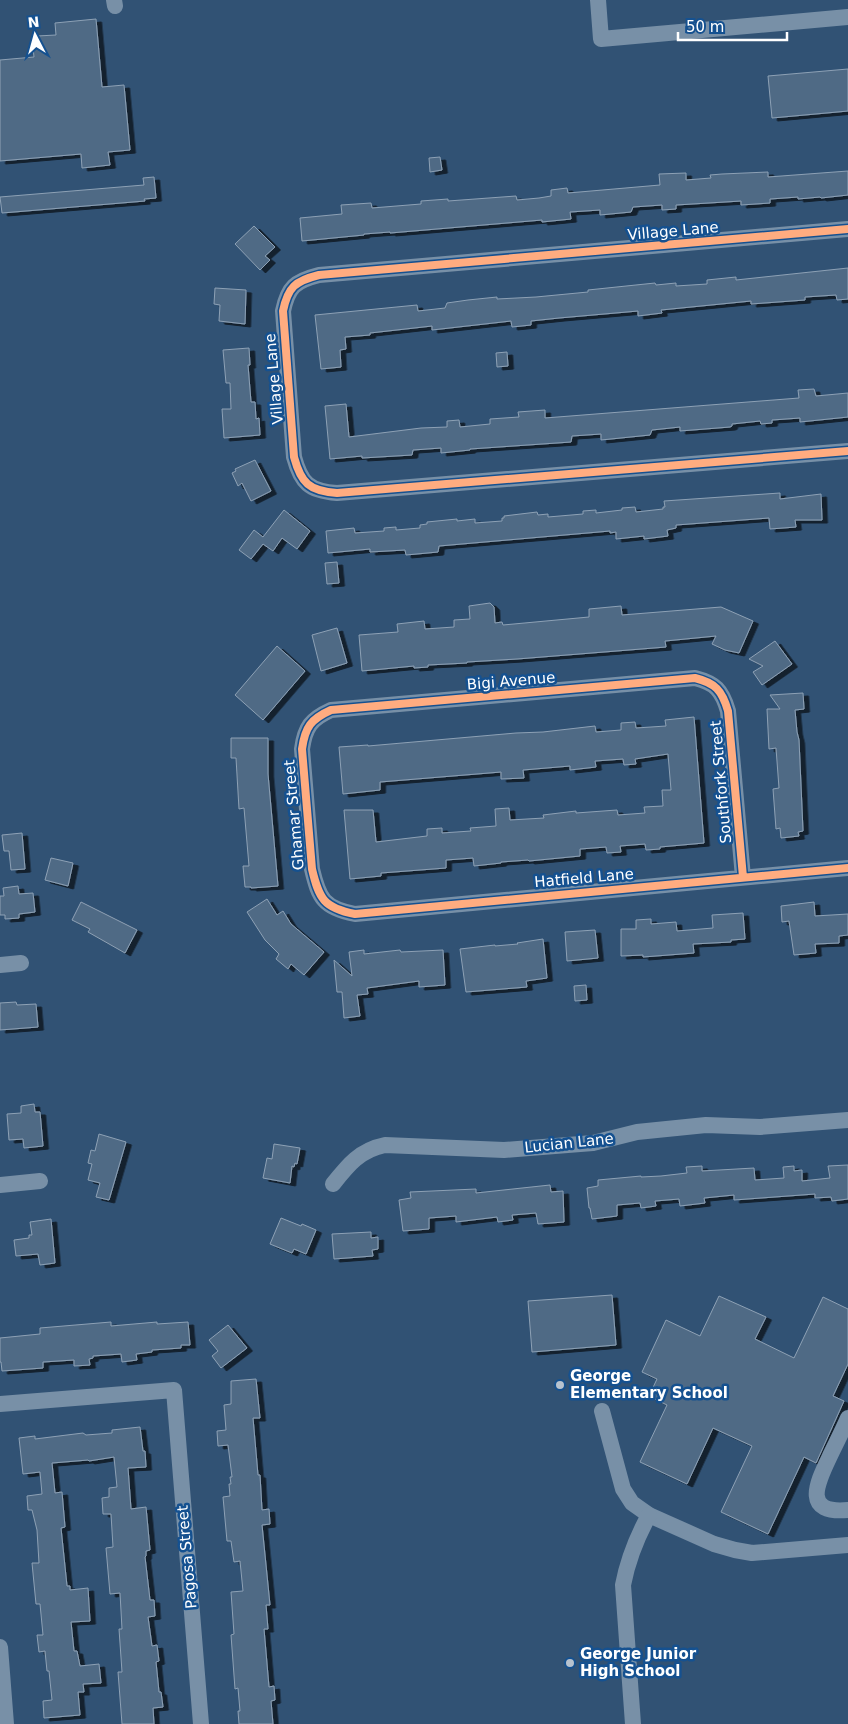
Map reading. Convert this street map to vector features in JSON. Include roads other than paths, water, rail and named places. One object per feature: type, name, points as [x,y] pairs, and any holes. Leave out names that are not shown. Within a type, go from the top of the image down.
[{"type":"street","points":[[598,0],[601,38],[848,17]]},
{"type":"street","name":"Village Lane","points":[[848,229],[319,275],[306,278],[293,285],[286,297],[283,312],[294,457],[298,473],[308,485],[322,492],[337,493],[848,451]]},
{"type":"street","name":"Bigi Avenue","points":[[310,724],[319,716],[331,710],[695,678],[706,681],[717,688]]},
{"type":"street","name":"Southfork Street","points":[[717,688],[725,699],[728,711],[743,877]]},
{"type":"street","name":"Ghamar Street","points":[[310,724],[304,736],[302,749],[312,869],[316,888],[324,902]]},
{"type":"street","name":"Hatfield Lane","points":[[324,902],[339,911],[355,914],[848,868]]},
{"type":"street","points":[[0,965],[21,963]]},
{"type":"street","name":"Lucian Lane","points":[[333,1184],[356,1157],[375,1147],[504,1150],[593,1143],[637,1132],[706,1125],[760,1127],[848,1120]]},
{"type":"street","points":[[0,1185],[40,1181]]},
{"type":"street","name":"Pagosa Street","points":[[0,1404],[174,1390],[201,1724]]},
{"type":"street","points":[[602,1411],[623,1489],[632,1504],[649,1514],[714,1544],[752,1553],[848,1545]]},
{"type":"street","points":[[848,1418],[821,1474],[816,1490],[818,1500],[824,1508],[833,1512],[848,1510]]},
{"type":"street","points":[[633,1724],[623,1585],[626,1566],[637,1537],[649,1514]]},
{"type":"street","points":[[0,1647],[6,1724]]},
{"type":"place","name":"George Elementary School","points":[[560,1385]]},
{"type":"place","name":"George Junior High School","points":[[570,1663]]}]
